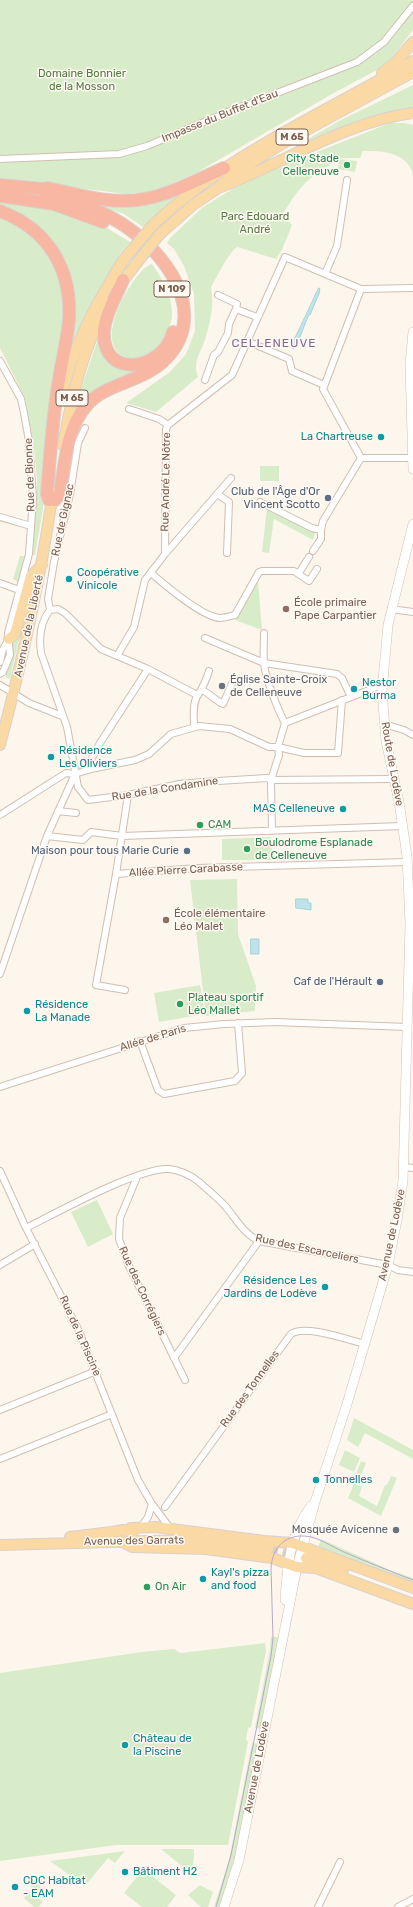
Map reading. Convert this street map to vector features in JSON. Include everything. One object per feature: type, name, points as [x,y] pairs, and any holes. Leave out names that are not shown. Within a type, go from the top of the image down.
[{"type":"highway","name":"N 109","points":[[0,185],[43,189],[48,188],[107,200],[134,200],[145,199],[169,191],[224,168]]},
{"type":"highway","name":"N 109","points":[[43,189],[47,194],[87,206],[112,218],[136,233],[169,269],[179,288],[183,305],[183,323],[179,339],[171,352],[158,366],[144,375],[101,394],[88,403],[76,418],[70,439],[60,493],[52,501]]},
{"type":"highway","name":"N 109","points":[[0,196],[54,204],[98,220],[130,238],[153,259],[165,275],[173,290],[176,305],[175,322],[171,337],[163,349],[153,360],[138,365],[126,364],[117,361],[108,352],[104,340],[108,312],[123,280]]},
{"type":"highway","points":[[0,211],[22,221],[36,231],[48,244],[58,259],[68,289],[68,320],[53,422],[47,494],[52,501]]},
{"type":"main road","name":"M 65","points":[[369,85],[375,77],[396,62],[413,42]]},
{"type":"main road","name":"Avenue de la Liberté","points":[[52,501],[57,421],[67,374],[87,321],[124,259],[152,226],[181,200],[224,168],[413,61]]},
{"type":"main road","name":"Avenue de la Liberté","points":[[0,745],[42,564],[52,501],[77,377],[86,349],[108,302],[123,280],[160,234],[193,205],[218,188],[233,174],[292,138],[413,72]]},
{"type":"main road","name":"M 65","points":[[218,188],[298,152],[360,127],[387,117],[411,115]]},
{"type":"main road","name":"M 65","points":[[9,639],[15,634],[31,576],[42,564]]},
{"type":"main road","points":[[126,1531],[141,1527],[170,1528],[297,1545],[413,1588]]},
{"type":"main road","points":[[59,1543],[70,1537],[112,1532],[116,1530],[179,1533],[186,1534],[197,1540]]},
{"type":"main road","name":"Avenue des Garrats","points":[[0,1545],[197,1540],[268,1549]]},
{"type":"main road","points":[[120,1541],[132,1547],[206,1549],[272,1558],[292,1565],[316,1568],[413,1604]]},
{"type":"main road","points":[[306,1558],[413,1595]]},
{"type":"street","name":"Impasse du Buffet d'Eau","points":[[0,159],[119,154],[147,146],[228,112],[357,62],[384,42],[413,6]]},
{"type":"street","points":[[325,274],[337,246],[347,180]]},
{"type":"street","name":"Rue André Le Nôtre","points":[[164,554],[166,430],[168,425],[232,375],[256,317],[285,257],[361,290],[413,288]]},
{"type":"street","points":[[361,290],[323,389],[361,458]]},
{"type":"street","points":[[204,380],[214,355],[218,352],[228,333],[229,324],[237,304],[218,295]]},
{"type":"street","points":[[236,309],[256,317]]},
{"type":"street","points":[[413,332],[410,364],[413,469]]},
{"type":"street","points":[[247,340],[289,359],[292,371],[324,385]]},
{"type":"street","name":"Rue de Bionne","points":[[0,674],[3,672],[10,655],[8,633],[27,561],[33,499],[29,441],[21,399],[1,364]]},
{"type":"street","points":[[129,409],[159,419],[168,425]]},
{"type":"street","name":"Rue de Gignac","points":[[75,774],[67,727],[45,666],[40,641],[46,615],[50,610],[48,599],[54,562],[70,494],[78,443],[85,428]]},
{"type":"street","points":[[361,458],[413,458]]},
{"type":"street","points":[[313,551],[321,539],[320,530],[323,521],[361,458]]},
{"type":"street","points":[[117,656],[134,627],[145,580],[164,554],[231,478]]},
{"type":"street","points":[[217,494],[229,502],[227,553]]},
{"type":"street","points":[[260,502],[312,528],[320,530]]},
{"type":"street","points":[[0,516],[31,526]]},
{"type":"street","name":"Route de Lodève","points":[[407,862],[384,724],[382,682],[385,640],[391,610],[413,524]]},
{"type":"street","points":[[299,573],[309,557]]},
{"type":"street","points":[[151,573],[186,601],[212,616],[220,618],[236,615],[259,572],[285,570],[299,573],[309,581],[317,569]]},
{"type":"street","points":[[0,583],[19,590]]},
{"type":"street","points":[[50,610],[58,609],[65,613],[101,649],[200,693],[210,694],[214,700],[223,704],[234,679]]},
{"type":"street","points":[[391,610],[413,612]]},
{"type":"street","points":[[264,633],[264,663],[266,673],[275,697],[277,708],[285,724],[278,748],[279,755],[272,780],[272,831]]},
{"type":"street","points":[[205,638],[264,663],[337,674],[342,678],[350,697]]},
{"type":"street","name":"Rue de Bionne","points":[[0,662],[2,649],[9,639]]},
{"type":"street","points":[[90,769],[91,760],[100,743],[148,669]]},
{"type":"street","points":[[194,727],[194,706],[209,672]]},
{"type":"street","points":[[285,724],[374,688],[382,682]]},
{"type":"street","points":[[0,685],[29,703],[62,716]]},
{"type":"street","points":[[0,815],[66,773],[75,774],[90,769],[135,760],[149,754],[171,734],[194,727],[230,729],[269,748],[278,748],[304,753],[338,754],[342,700]]},
{"type":"street","points":[[384,724],[404,730],[413,735]]},
{"type":"street","points":[[0,974],[47,836],[75,774]]},
{"type":"street","name":"Rue de la Condamine","points":[[75,774],[78,787],[88,800],[128,795],[179,784],[209,781],[266,778],[272,780],[394,779]]},
{"type":"street","name":"Allée Pierre Carabasse","points":[[128,795],[116,874],[198,868],[407,862]]},
{"type":"street","points":[[58,812],[76,813]]},
{"type":"street","points":[[47,836],[83,840],[91,832],[122,836],[402,826]]},
{"type":"street","name":"Avenue de Lodève","points":[[224,1907],[240,1853],[284,1626],[292,1565],[297,1545],[315,1502],[365,1344],[388,1265],[408,1168],[407,1027],[410,924],[407,862]]},
{"type":"street","points":[[116,874],[96,985],[125,990]]},
{"type":"street","name":"Allée de Paris","points":[[0,1087],[184,1028],[238,1023],[275,1022],[407,1027]]},
{"type":"street","points":[[140,1041],[158,1090],[164,1094],[235,1081],[242,1072],[238,1023]]},
{"type":"street","name":"Rue des Escarceliers","points":[[26,1228],[108,1187],[137,1177],[168,1169],[196,1179],[224,1206],[250,1237],[259,1242],[388,1265],[398,1270],[413,1272]]},
{"type":"street","name":"Rue de la Piscine","points":[[0,1171],[26,1228],[78,1329],[96,1371],[138,1480],[152,1504],[170,1528]]},
{"type":"street","name":"Rue des Corrégiers","points":[[137,1177],[120,1218],[119,1239],[128,1264],[185,1380]]},
{"type":"street","points":[[174,1358],[259,1242]]},
{"type":"street","points":[[0,1266],[35,1244]]},
{"type":"street","name":"Rue des Tonnelles","points":[[165,1506],[291,1334],[302,1330],[365,1344]]},
{"type":"street","points":[[0,1410],[96,1371]]},
{"type":"street","points":[[0,1459],[112,1414]]},
{"type":"street","points":[[141,1527],[148,1517],[152,1504]]},
{"type":"street","points":[[318,1907],[340,1862]]},
{"type":"street","points":[[398,1907],[413,1899]]},
{"type":"green space","name":"Domaine Bonnier de la Mosson","points":[[0,0],[413,0],[413,30],[390,60],[377,70],[332,94],[196,173],[166,186],[146,192],[126,194],[0,178]]},
{"type":"green space","points":[[413,85],[413,107],[385,113],[277,157],[339,121]]},
{"type":"green space","name":"Parc Edouard André","points":[[390,123],[404,123],[413,125],[413,176],[411,168],[406,162],[395,155],[382,152],[363,151],[360,158],[338,158],[307,181],[292,199],[283,214],[292,225],[282,250],[276,259],[237,247],[230,254],[223,265],[211,287],[212,312],[206,336],[198,356],[196,371],[198,377],[156,412],[126,403],[170,372],[186,354],[195,331],[194,294],[184,266],[174,249],[167,243],[170,238],[203,207],[234,188],[284,165]]},
{"type":"green space","name":"City Stade Celleneuve","points":[[339,159],[357,161],[355,172],[338,169]]},
{"type":"green space","points":[[190,186],[143,227],[124,214],[89,202]]},
{"type":"green space","points":[[0,201],[53,209],[97,222],[130,242],[120,254],[117,263],[87,313],[75,337],[65,368],[67,349],[61,258],[0,208]]},
{"type":"green space","points":[[0,216],[33,235],[54,261],[63,289],[64,319],[56,365],[45,469],[43,509],[35,555],[31,555],[37,479],[34,448],[25,398],[0,348]]},
{"type":"green space","points":[[152,264],[160,276],[169,296],[172,310],[171,322],[161,342],[152,351],[142,357],[125,357],[118,352],[113,344],[112,333],[115,316],[131,285],[144,269]]},
{"type":"green space","points":[[99,336],[131,370],[141,371],[84,402],[79,403],[77,400]]},
{"type":"green space","points":[[260,466],[279,466],[279,481],[260,481]]},
{"type":"green space","points":[[267,508],[315,532],[313,540],[274,519],[269,553],[262,552]]},
{"type":"green space","points":[[20,556],[24,556],[19,582],[13,579]]},
{"type":"green space","points":[[258,581],[262,630],[235,620]]},
{"type":"green space","points":[[27,605],[9,679],[6,677],[6,669],[12,654],[12,642]]},
{"type":"green space","name":"Boulodrome Esplanade de Celleneuve","points":[[271,837],[272,860],[222,860],[222,839]]},
{"type":"green space","points":[[237,879],[238,934],[256,986],[255,1011],[206,1016],[190,880]]},
{"type":"green space","name":"Plateau sportif Léo Mallet","points":[[200,985],[205,1014],[159,1022],[154,993]]},
{"type":"green space","points":[[97,1200],[113,1234],[88,1247],[71,1212]]},
{"type":"green space","points":[[354,1418],[413,1450],[413,1459],[365,1433],[358,1447],[347,1440]]},
{"type":"green space","points":[[345,1450],[360,1458],[354,1472],[339,1465]]},
{"type":"green space","points":[[361,1461],[366,1463],[357,1485],[362,1487],[359,1496],[377,1506],[385,1485],[387,1485],[391,1476],[397,1478],[381,1516],[348,1498],[358,1475],[356,1474]]},
{"type":"green space","points":[[321,1539],[390,1570],[413,1578],[413,1586],[317,1550]]},
{"type":"green space","points":[[271,1637],[278,1637],[278,1645],[261,1729],[255,1728]]},
{"type":"green space","points":[[265,1643],[266,1651],[251,1727],[248,1728],[246,1739],[248,1742],[228,1845],[116,1845],[0,1861],[0,1673],[142,1652],[174,1649],[181,1653]]},
{"type":"green space","points":[[252,1743],[258,1744],[236,1860],[221,1907],[214,1907],[229,1860]]},
{"type":"green space","points":[[161,1849],[194,1849],[193,1863],[189,1872]]},
{"type":"green space","points":[[125,1851],[115,1863],[108,1858],[85,1886],[50,1861]]},
{"type":"green space","points":[[143,1869],[176,1895],[167,1907],[142,1907],[124,1893]]},
{"type":"green space","points":[[35,1879],[42,1883],[39,1886],[44,1890],[40,1892],[42,1897],[30,1889],[32,1887],[30,1886]]},
{"type":"green space","points":[[200,1885],[213,1892],[208,1907],[201,1907],[188,1895]]},
{"type":"green space","points":[[29,1891],[43,1901],[39,1907],[34,1907],[24,1898]]},
{"type":"water","points":[[319,288],[320,291],[310,315],[309,314],[296,347],[295,346],[293,349],[294,345],[292,345]]},
{"type":"water","points":[[296,899],[308,899],[308,903],[311,903],[311,910],[296,908]]},
{"type":"water","points":[[251,939],[259,939],[259,954],[251,954]]},
{"type":"tunnel","points":[[268,1549],[306,1558]]},
{"type":"tram line","points":[[216,1907],[231,1855],[271,1656],[273,1638],[271,1568],[274,1555],[280,1544],[297,1536],[309,1536],[353,1556],[413,1580]]},
{"type":"place","name":"City Stade Celleneuve","points":[[347,165]]},
{"type":"place","name":"La Chartreuse","points":[[381,437]]},
{"type":"place","name":"Club de l'Âge d'Or Vincent Scotto","points":[[328,498]]},
{"type":"place","name":"Coopérative Vinicole","points":[[69,579]]},
{"type":"place","name":"École primaire Pape Carpantier","points":[[286,609]]},
{"type":"place","name":"Église Sainte-Croix de Celleneuve","points":[[222,686]]},
{"type":"place","name":"Nestor Burma","points":[[354,689]]},
{"type":"place","name":"Résidence Les Oliviers","points":[[51,757]]},
{"type":"place","name":"MAS Celleneuve","points":[[343,809]]},
{"type":"place","name":"CAM","points":[[200,825]]},
{"type":"place","name":"Boulodrome Esplanade de Celleneuve","points":[[247,849]]},
{"type":"place","name":"Maison pour tous Marie Curie","points":[[187,851]]},
{"type":"place","name":"École élémentaire Léo Malet","points":[[166,920]]},
{"type":"place","name":"Caf de l'Hérault","points":[[380,982]]},
{"type":"place","name":"Plateau sportif Léo Mallet","points":[[180,1004]]},
{"type":"place","name":"Résidence La Manade","points":[[27,1011]]},
{"type":"place","name":"Résidence Les Jardins de Lodève","points":[[325,1287]]},
{"type":"place","name":"Tonnelles","points":[[316,1480]]},
{"type":"place","name":"Mosquée Avicenne","points":[[396,1530]]},
{"type":"place","name":"Kayl's pizza and food","points":[[203,1579]]},
{"type":"place","name":"On Air","points":[[147,1587]]},
{"type":"place","name":"Château de la Piscine","points":[[125,1745]]},
{"type":"place","name":"Bâtiment H2","points":[[125,1872]]},
{"type":"place","name":"CDC Habitat - EAM","points":[[15,1887]]},
{"type":"district","name":"CELLENEUVE","points":[[274,344]]}]
